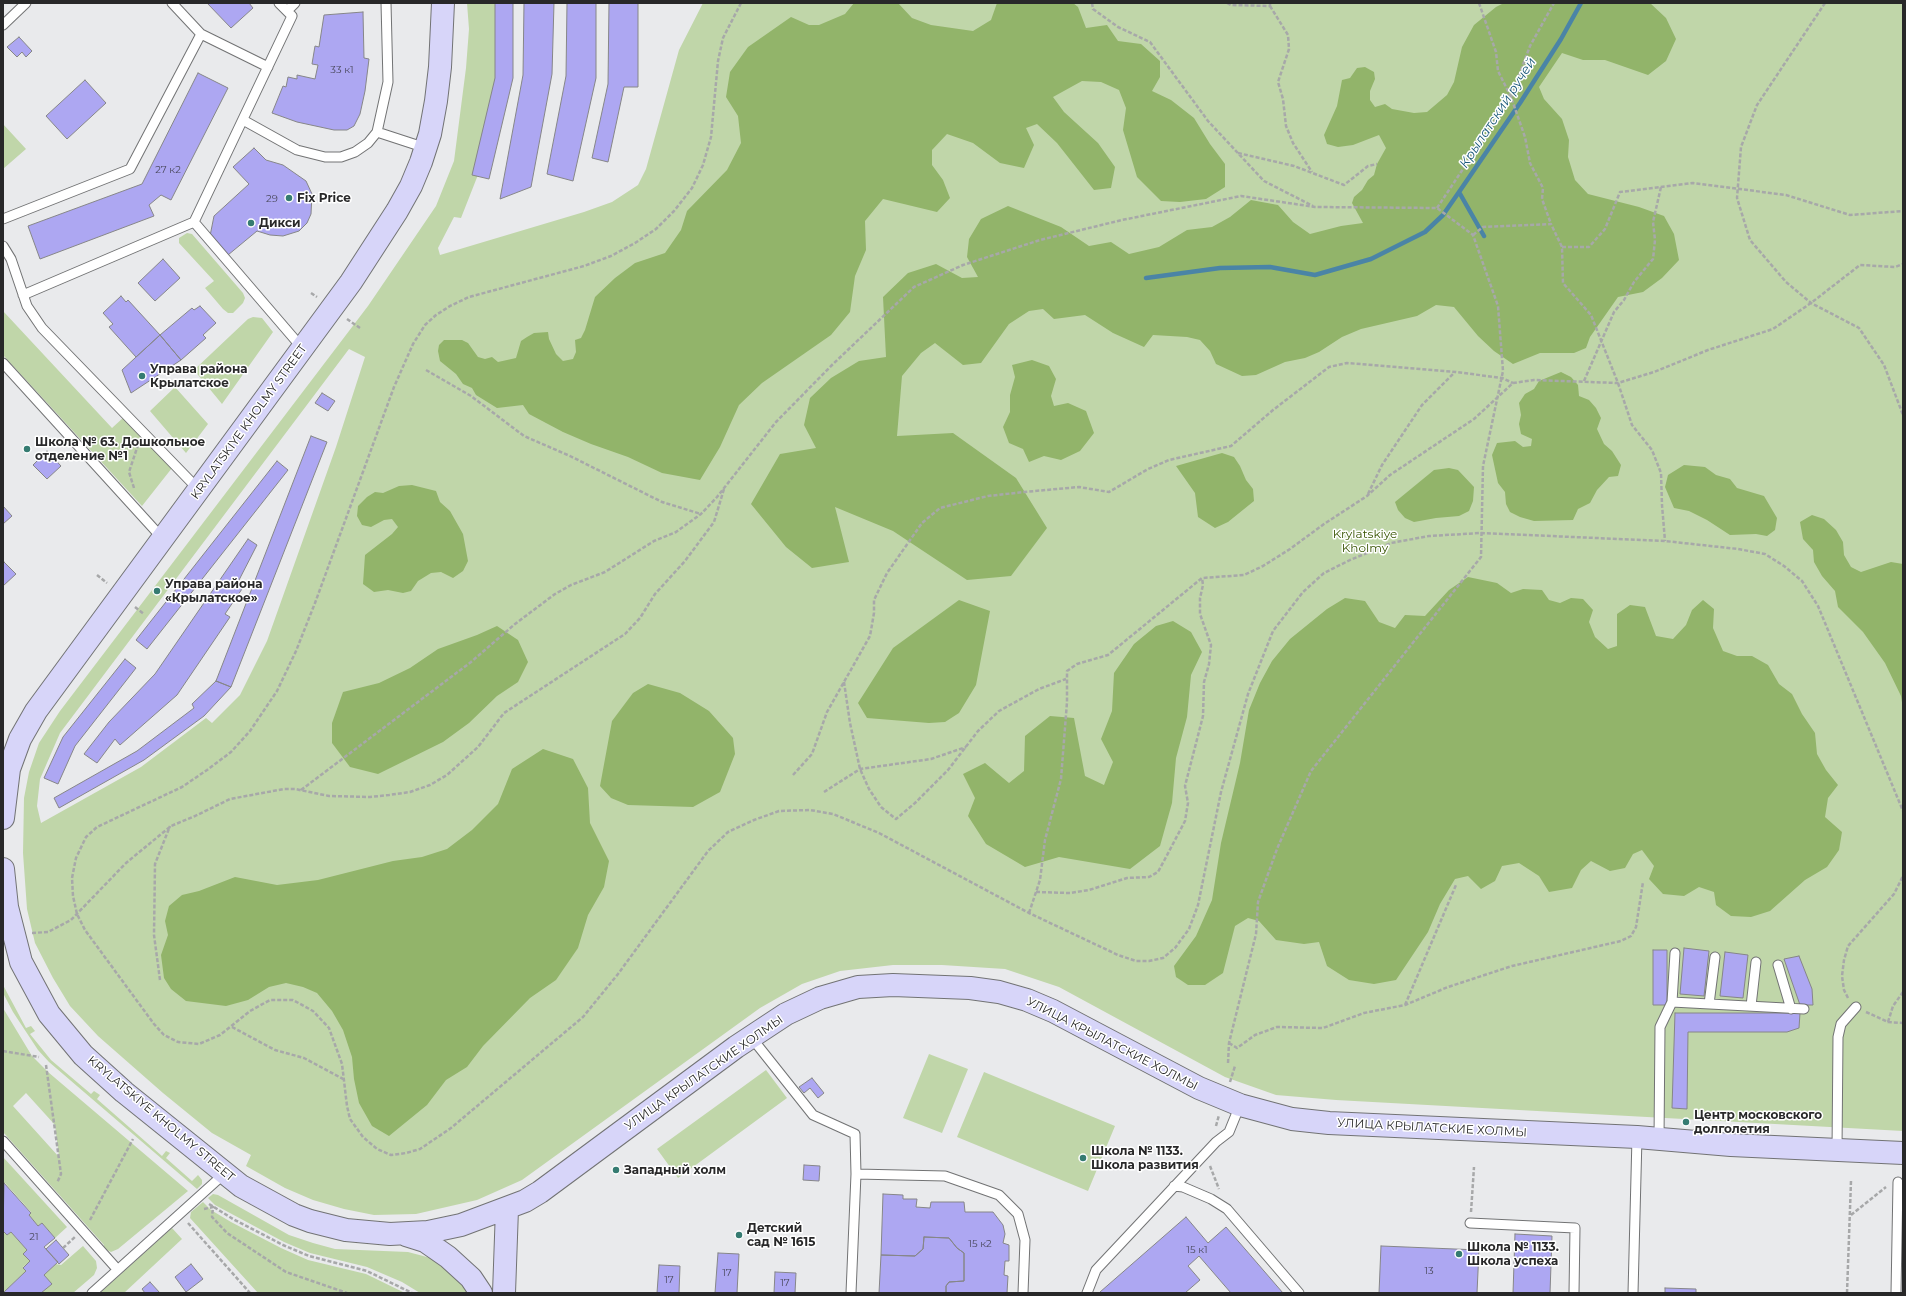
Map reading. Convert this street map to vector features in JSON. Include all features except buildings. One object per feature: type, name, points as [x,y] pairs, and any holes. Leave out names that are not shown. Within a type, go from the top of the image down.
[{"type":"street","name":"KRYLATSKIYE KHOLMY STREET","points":[[3,818],[6,766],[36,711],[351,282],[397,211],[411,186],[426,148],[437,94],[443,3]]},
{"type":"street","name":"KRYLATSKIYE KHOLMY STREET","points":[[3,869],[7,908],[21,962],[49,1014],[69,1039],[103,1074],[224,1174]]},
{"type":"street","name":"УЛИЦА КРЫЛАТСКИЕ ХОЛМЫ","points":[[224,1174],[259,1197],[310,1221],[363,1233],[404,1234],[449,1228],[507,1209],[540,1192],[751,1037],[786,1014],[820,998],[858,988],[893,985],[942,986],[999,992],[1027,1000],[1053,1011],[1199,1088],[1240,1105],[1292,1119],[1329,1123],[1637,1137],[1731,1145],[1903,1153]]},
{"type":"street","points":[[504,1293],[507,1209]]},
{"type":"street","points":[[404,1234],[425,1241],[448,1257],[471,1278],[481,1293]]},
{"type":"lane","points":[[3,25],[26,3]]},
{"type":"lane","points":[[172,3],[201,34],[268,67]]},
{"type":"lane","points":[[23,295],[194,222],[292,16],[279,3]]},
{"type":"lane","points":[[287,11],[295,3]]},
{"type":"lane","points":[[243,120],[297,150],[325,158],[341,157],[355,152],[368,143],[377,132],[388,82],[386,3]]},
{"type":"lane","points":[[3,219],[130,169],[201,34]]},
{"type":"lane","points":[[377,132],[426,148]]},
{"type":"lane","points":[[194,222],[303,349]]},
{"type":"lane","points":[[3,246],[11,259],[23,295],[33,316],[42,328],[199,490]]},
{"type":"lane","points":[[3,363],[163,539]]},
{"type":"lane","points":[[1659,1139],[1660,1027],[1672,1002],[1675,953]]},
{"type":"lane","points":[[1709,1004],[1715,957]]},
{"type":"lane","points":[[1751,1006],[1756,962]]},
{"type":"lane","points":[[1778,965],[1791,1009]]},
{"type":"lane","points":[[1672,1002],[1804,1009]]},
{"type":"lane","points":[[1837,1150],[1838,1037],[1841,1024],[1856,1007]]},
{"type":"lane","points":[[751,1037],[813,1115],[855,1134],[856,1174],[851,1293]]},
{"type":"lane","points":[[1087,1293],[1096,1270],[1216,1142],[1229,1132],[1240,1105]]},
{"type":"lane","points":[[1633,1293],[1637,1137]]},
{"type":"lane","points":[[3,1141],[117,1269]]},
{"type":"lane","points":[[92,1293],[224,1174]]},
{"type":"lane","points":[[856,1174],[944,1176],[999,1195],[1018,1214],[1025,1240],[1023,1293]]},
{"type":"lane","points":[[1895,1182],[1896,1293]]},
{"type":"lane","points":[[1174,1186],[1183,1187],[1211,1199],[1227,1209],[1299,1293]]},
{"type":"lane","points":[[1470,1223],[1575,1228],[1574,1293]]},
{"type":"path","points":[[741,3],[723,38],[718,61],[711,137],[703,165],[692,188],[656,229],[636,244],[611,256],[584,266],[469,297],[443,310],[425,325],[414,344],[394,387],[315,603],[296,651],[277,691],[250,731],[231,752],[182,787],[98,827],[86,837],[76,858],[72,878],[73,896],[77,914],[85,930],[154,1024],[164,1035],[178,1042],[199,1044],[220,1035],[232,1027],[250,1011],[270,1000],[293,1000],[313,1011],[330,1028],[342,1064],[350,1119],[363,1138],[377,1149],[391,1155],[406,1154],[420,1149],[434,1141],[583,1016],[618,974],[708,851],[728,832],[779,811],[810,810],[833,814],[878,832],[1029,913],[1118,955],[1136,961],[1149,961],[1163,958],[1176,948],[1189,929],[1198,905],[1221,792],[1248,694],[1273,631],[1303,592],[1324,573],[1350,560],[1391,543],[1429,536],[1481,533],[1665,541],[1738,549],[1766,554],[1784,566],[1802,581],[1818,606],[1903,811]]},
{"type":"path","points":[[1092,3],[1093,9],[1118,27],[1150,42],[1208,121],[1264,181],[1315,207]]},
{"type":"path","points":[[1226,3],[1231,5],[1270,4],[1288,35],[1289,49],[1278,82],[1286,126],[1293,143],[1312,172]]},
{"type":"path","points":[[1479,3],[1496,52],[1498,71],[1511,97],[1525,137],[1530,163],[1543,188],[1542,199],[1551,224],[1562,247],[1563,283],[1590,315],[1618,384],[1632,425],[1652,450],[1661,473],[1665,541]]},
{"type":"path","points":[[1437,208],[1511,97],[1530,46],[1554,3]]},
{"type":"path","points":[[1825,3],[1757,105],[1741,147],[1737,198],[1750,240],[1786,282],[1811,303],[1859,328],[1884,365],[1903,415]]},
{"type":"path","points":[[1238,153],[1294,166],[1312,172],[1329,181],[1344,185],[1368,166],[1377,164]]},
{"type":"path","points":[[1562,247],[1589,247],[1606,229],[1620,192],[1693,183],[1786,195],[1850,215],[1903,211]]},
{"type":"path","points":[[1584,381],[1614,312],[1624,300],[1634,282],[1653,259],[1655,240],[1653,222],[1661,187]]},
{"type":"path","points":[[301,790],[471,662],[514,624],[555,594],[571,585],[605,572],[654,541],[676,532],[701,514],[724,488],[776,422],[837,360],[914,287],[963,264],[1040,240],[1207,202],[1241,196],[1315,207],[1437,208],[1473,235],[1498,306],[1503,371],[1483,466],[1481,557],[1311,772],[1277,849],[1258,902],[1256,934],[1229,1043],[1228,1063]]},
{"type":"path","points":[[1473,235],[1477,230],[1483,227],[1551,224]]},
{"type":"path","points":[[1029,913],[1040,880],[1046,840],[1061,779],[1067,702],[1067,671],[1077,664],[1108,655],[1202,578],[1244,575],[1263,566],[1366,496],[1390,475],[1474,419],[1514,383],[1534,380],[1584,381],[1618,384],[1654,372],[1708,350],[1773,329],[1811,303],[1860,265],[1896,267],[1903,264]]},
{"type":"path","points":[[793,776],[812,754],[827,712],[870,636],[874,613],[874,600],[887,573],[922,523],[940,508],[988,496],[1024,492],[1079,487],[1109,492],[1148,469],[1169,460],[1231,446],[1273,410],[1329,368],[1347,363],[1456,372],[1502,378],[1514,383]]},
{"type":"path","points":[[426,370],[471,396],[524,436],[570,456],[662,502],[701,514]]},
{"type":"path","points":[[1366,496],[1382,465],[1422,405],[1456,372]]},
{"type":"path","points":[[142,515],[129,472],[143,431]]},
{"type":"path","points":[[32,933],[48,932],[70,920],[126,864],[171,826],[230,799],[284,789],[341,796],[389,795],[410,792],[430,785],[447,774],[478,747],[504,713],[625,634],[640,618],[655,594],[685,561],[714,522],[724,488]]},
{"type":"path","points":[[1036,892],[1070,893],[1089,890],[1127,878],[1150,877],[1158,872],[1165,860],[1185,821],[1188,803],[1185,786],[1203,716],[1204,682],[1209,664],[1211,645],[1200,614],[1200,598],[1203,585],[1202,578]]},
{"type":"path","points":[[844,682],[850,723],[860,769],[881,807],[896,819],[915,803],[948,770],[978,731],[999,711],[1040,689],[1066,679]]},
{"type":"path","points":[[824,792],[860,769],[932,758],[966,747]]},
{"type":"path","points":[[160,980],[154,935],[155,864],[171,826]]},
{"type":"path","points":[[1903,876],[1894,894],[1848,946],[1842,976],[1844,990],[1856,1007],[1888,1022],[1903,1024]]},
{"type":"path","points":[[1229,1043],[1237,1048],[1255,1035],[1277,1027],[1323,1028],[1364,1013],[1405,1005],[1448,987],[1512,966],[1621,941],[1631,936],[1636,927],[1642,882]]},
{"type":"path","points":[[1405,1005],[1456,885]]},
{"type":"path","points":[[1888,1022],[1893,1006],[1903,992]]},
{"type":"path","points":[[232,1027],[275,1050],[304,1058],[345,1080]]},
{"type":"path","points":[[3,1051],[39,1057]]},
{"type":"path","points":[[46,1065],[61,1174],[54,1189]]},
{"type":"path","points":[[87,1226],[133,1139]]},
{"type":"path","points":[[1205,1155],[1227,1209]]},
{"type":"path","points":[[1470,1223],[1474,1167]]},
{"type":"path","points":[[1847,1293],[1851,1181]]},
{"type":"path","points":[[1850,1216],[1895,1182]]},
{"type":"path","points":[[206,1200],[212,1207],[283,1245],[309,1256],[367,1270],[412,1293]]},
{"type":"path","points":[[212,1207],[180,1214],[250,1293]]},
{"type":"path","points":[[212,1207],[212,1217],[227,1233],[247,1244],[267,1260],[286,1272],[347,1293]]},
{"type":"path","points":[[63,1248],[67,1244]]},
{"type":"green space","name":"Krylatskiye Kholmy","points":[[467,3],[501,3],[498,84],[485,157],[461,218],[454,217],[438,248],[440,255],[584,212],[612,202],[638,185],[646,169],[679,50],[703,3],[1903,3],[1903,1131],[1336,1100],[1276,1095],[1225,1077],[1059,987],[1005,969],[942,965],[893,965],[840,971],[802,984],[760,1008],[522,1180],[477,1200],[416,1214],[374,1215],[344,1209],[313,1200],[285,1188],[246,1166],[251,1155],[212,1133],[163,1093],[98,1036],[70,1006],[53,978],[35,943],[27,909],[23,853],[24,798],[29,772],[39,743],[60,711],[368,306],[436,206],[454,161],[466,68],[469,29]],"holes":[[[349,349],[365,357],[336,447],[267,641],[240,695],[212,723],[206,718],[141,767],[41,823],[37,806],[40,779],[60,733]]]},
{"type":"green space","points":[[854,3],[898,3],[912,18],[931,25],[973,31],[991,20],[997,3],[1073,3],[1078,7],[1086,28],[1107,25],[1118,41],[1141,44],[1160,61],[1160,77],[1152,91],[1171,100],[1194,118],[1210,144],[1225,164],[1225,187],[1206,199],[1180,202],[1161,201],[1137,177],[1123,130],[1126,108],[1119,90],[1101,82],[1082,81],[1053,97],[1064,112],[1098,143],[1115,167],[1111,188],[1094,190],[1057,143],[1037,124],[1026,128],[1034,145],[1024,168],[1000,163],[973,143],[947,134],[932,150],[932,165],[943,180],[950,198],[937,212],[883,199],[865,221],[866,250],[855,276],[850,312],[831,335],[762,383],[739,405],[720,447],[700,480],[662,473],[628,457],[591,444],[563,432],[529,414],[523,405],[497,408],[476,395],[472,388],[463,384],[456,374],[440,361],[438,351],[439,345],[444,340],[462,340],[468,343],[478,357],[485,359],[492,357],[498,362],[516,358],[521,341],[527,337],[534,333],[548,332],[549,339],[556,354],[563,361],[573,359],[576,352],[575,340],[581,338],[585,330],[595,297],[615,278],[635,263],[665,253],[681,230],[687,211],[727,170],[741,143],[738,116],[726,97],[730,72],[748,47],[791,17],[809,25],[819,25],[845,14]]},
{"type":"green space","points":[[1504,3],[1650,3],[1666,18],[1676,39],[1666,61],[1648,75],[1605,60],[1583,60],[1562,53],[1539,87],[1544,99],[1562,119],[1569,140],[1568,157],[1575,180],[1588,194],[1639,207],[1664,216],[1674,234],[1679,260],[1662,278],[1643,292],[1618,297],[1590,337],[1586,348],[1574,353],[1540,353],[1513,364],[1494,351],[1478,336],[1454,307],[1436,305],[1417,316],[1361,329],[1342,337],[1319,352],[1305,358],[1285,362],[1256,375],[1242,376],[1216,364],[1210,351],[1200,340],[1187,337],[1153,335],[1144,347],[1113,333],[1085,315],[1054,319],[1043,309],[1029,311],[1009,324],[981,363],[963,365],[935,343],[921,353],[902,376],[897,436],[953,433],[1016,478],[1047,528],[1011,576],[967,580],[893,531],[835,507],[849,562],[812,568],[786,547],[751,504],[780,454],[816,448],[804,425],[810,398],[831,378],[859,361],[886,357],[883,297],[908,273],[936,264],[962,278],[978,277],[967,257],[969,239],[981,219],[1008,206],[1061,227],[1089,246],[1111,242],[1129,254],[1159,247],[1187,230],[1212,227],[1230,217],[1251,200],[1278,205],[1293,222],[1310,234],[1341,226],[1363,223],[1352,203],[1354,197],[1362,190],[1368,180],[1374,175],[1377,164],[1386,148],[1379,135],[1353,145],[1338,147],[1327,144],[1324,135],[1337,106],[1342,80],[1350,78],[1357,68],[1365,67],[1374,72],[1375,79],[1370,91],[1370,100],[1375,107],[1385,104],[1392,109],[1414,113],[1427,112],[1447,95],[1454,82],[1462,47],[1474,25],[1496,7]]},
{"type":"green space","points":[[3,124],[26,149],[3,169]]},
{"type":"green space","points":[[187,233],[192,234],[243,293],[245,298],[243,303],[233,313],[228,313],[223,309],[205,288],[214,281],[179,243],[179,238]]},
{"type":"green space","points":[[3,311],[112,428],[124,417],[172,468],[142,506],[3,355]]},
{"type":"green space","points":[[253,317],[262,318],[273,332],[222,404],[194,370],[248,319]]},
{"type":"green space","points":[[1032,360],[1049,366],[1056,379],[1051,396],[1054,406],[1068,403],[1086,411],[1094,433],[1080,451],[1061,460],[1044,456],[1029,462],[1023,449],[1009,443],[1003,427],[1010,412],[1010,395],[1015,377],[1012,365]]},
{"type":"green space","points":[[1561,372],[1571,377],[1578,385],[1579,396],[1589,400],[1596,408],[1601,418],[1597,429],[1604,444],[1612,451],[1621,465],[1618,476],[1609,477],[1597,490],[1590,503],[1578,509],[1573,520],[1534,521],[1510,512],[1506,504],[1505,492],[1498,483],[1492,455],[1497,443],[1515,441],[1523,447],[1531,446],[1532,439],[1521,434],[1519,424],[1521,415],[1519,403],[1525,394],[1534,389],[1539,381]]},
{"type":"green space","points":[[175,387],[208,424],[186,453],[150,411]]},
{"type":"green space","points":[[1222,453],[1234,457],[1240,466],[1246,480],[1253,489],[1254,501],[1228,522],[1215,528],[1198,517],[1195,493],[1176,466]]},
{"type":"green space","points":[[1684,465],[1705,467],[1716,475],[1730,479],[1737,488],[1764,496],[1777,518],[1775,530],[1767,536],[1756,534],[1730,535],[1707,520],[1689,511],[1674,508],[1665,487],[1668,475]]},
{"type":"green space","points":[[1449,468],[1458,470],[1474,487],[1473,501],[1469,511],[1459,516],[1414,522],[1405,518],[1398,510],[1395,502],[1434,470]]},
{"type":"green space","points":[[412,485],[436,491],[440,502],[450,511],[463,534],[468,561],[463,571],[453,578],[441,572],[431,573],[418,581],[411,591],[403,593],[388,590],[374,592],[363,584],[365,555],[392,534],[398,527],[392,519],[384,520],[371,527],[362,525],[357,516],[358,506],[367,497],[375,492],[383,493],[399,486]]},
{"type":"green space","points":[[1812,515],[1824,519],[1836,530],[1843,542],[1844,555],[1851,567],[1861,572],[1891,562],[1903,564],[1903,709],[1901,696],[1885,663],[1863,632],[1838,607],[1835,591],[1822,576],[1814,562],[1813,550],[1803,539],[1800,522]]},
{"type":"green space","points":[[1468,577],[1497,583],[1511,593],[1523,589],[1542,590],[1549,600],[1560,603],[1571,598],[1583,599],[1593,610],[1589,622],[1595,637],[1608,649],[1617,646],[1617,614],[1630,605],[1645,607],[1656,636],[1673,639],[1686,625],[1692,610],[1703,600],[1714,609],[1713,628],[1723,651],[1737,656],[1752,656],[1768,665],[1779,684],[1792,694],[1802,714],[1815,733],[1817,754],[1826,770],[1838,785],[1828,798],[1825,817],[1842,832],[1839,850],[1827,867],[1805,880],[1770,911],[1751,917],[1731,916],[1716,905],[1714,892],[1699,887],[1684,896],[1663,894],[1649,879],[1654,866],[1642,850],[1633,854],[1625,868],[1610,871],[1591,861],[1581,870],[1572,888],[1549,892],[1539,876],[1519,863],[1502,866],[1495,881],[1481,889],[1468,876],[1455,879],[1440,904],[1428,932],[1396,980],[1374,984],[1349,980],[1327,966],[1319,942],[1304,944],[1276,940],[1259,921],[1248,918],[1235,926],[1223,973],[1205,985],[1188,985],[1176,977],[1174,966],[1196,936],[1212,900],[1221,843],[1240,763],[1249,710],[1260,683],[1272,661],[1290,639],[1327,609],[1345,598],[1365,601],[1379,622],[1395,628],[1405,615],[1425,616],[1449,590]]},
{"type":"green space","points":[[959,600],[990,611],[976,685],[959,713],[945,722],[929,723],[867,718],[858,703],[893,648]]},
{"type":"green space","points":[[1173,621],[1191,632],[1202,652],[1191,675],[1187,717],[1176,758],[1172,803],[1160,846],[1130,869],[1059,857],[1025,867],[986,844],[968,816],[975,798],[963,774],[985,763],[1009,783],[1024,771],[1025,736],[1050,716],[1074,718],[1085,776],[1104,785],[1113,762],[1101,739],[1112,711],[1114,673],[1134,644],[1156,626]]},
{"type":"green space","points":[[497,626],[518,640],[528,662],[518,682],[497,696],[469,723],[443,742],[378,774],[350,767],[332,743],[332,723],[343,692],[379,683],[410,668],[438,649]]},
{"type":"green space","points":[[648,684],[680,693],[709,711],[733,738],[735,754],[720,792],[693,807],[628,805],[611,798],[600,786],[612,721],[633,693]]},
{"type":"green space","points":[[543,749],[573,759],[588,788],[590,823],[609,861],[604,887],[588,915],[578,948],[556,980],[530,998],[483,1046],[467,1067],[446,1080],[427,1105],[389,1136],[372,1126],[359,1103],[354,1079],[352,1057],[343,1030],[332,1011],[317,993],[303,987],[286,983],[269,987],[248,1000],[226,1006],[186,1001],[171,989],[164,978],[161,955],[168,935],[165,921],[169,906],[182,895],[199,891],[235,877],[277,885],[318,880],[393,861],[422,857],[447,849],[472,830],[498,804],[512,769]]},
{"type":"green space","points":[[3,985],[26,1028],[31,1026],[35,1031],[30,1034],[51,1060],[91,1094],[94,1091],[100,1095],[97,1099],[162,1156],[166,1151],[170,1153],[166,1158],[192,1181],[198,1175],[202,1180],[202,1184],[197,1189],[49,1062],[38,1050],[13,1012],[3,993]]},
{"type":"green space","points":[[3,1008],[32,1056],[48,1072],[188,1191],[118,1249],[111,1252],[103,1248],[104,1245],[3,1132]],"holes":[[[26,1093],[55,1125],[59,1157],[13,1106]]]},
{"type":"green space","points":[[929,1054],[968,1069],[942,1133],[903,1118]]},
{"type":"green space","points":[[766,1070],[787,1098],[678,1178],[657,1149]]},
{"type":"green space","points":[[984,1072],[1115,1126],[1088,1191],[957,1137]]},
{"type":"green space","points":[[3,1157],[67,1227],[55,1238],[42,1223],[38,1226],[29,1215],[31,1212],[5,1183],[3,1184]]},
{"type":"green space","points":[[213,1194],[218,1195],[289,1235],[313,1243],[335,1249],[408,1252],[442,1261],[477,1293],[420,1293],[402,1282],[367,1267],[310,1253],[284,1242],[215,1205],[208,1198]]},
{"type":"green space","points":[[203,1202],[211,1210],[231,1222],[281,1248],[308,1260],[366,1274],[405,1293],[258,1293],[190,1218],[191,1212]]},
{"type":"green space","points":[[172,1228],[182,1239],[124,1293],[100,1293]]},
{"type":"green space","points":[[11,1232],[27,1250],[23,1254],[30,1261],[23,1267],[26,1271],[4,1292],[3,1234],[5,1233],[7,1235]]},
{"type":"green space","points":[[83,1246],[96,1261],[97,1268],[94,1275],[73,1293],[41,1293],[51,1284],[44,1275],[56,1264],[61,1265]]},
{"type":"waterway","name":"Крылатский ручей","points":[[1484,236],[1459,192],[1520,103],[1561,39],[1581,3]]},
{"type":"waterway","points":[[1146,278],[1220,268],[1270,267],[1315,275],[1371,259],[1425,232],[1443,215],[1459,192]]},
{"type":"place","name":"Fix Price","points":[[289,198]]},
{"type":"place","name":"Дикси","points":[[251,223]]},
{"type":"place","name":"Управа района Крылатское","points":[[142,376]]},
{"type":"place","name":"Школа № 63. Дошкольное отделение №1","points":[[27,449]]},
{"type":"place","name":"Управа района «Крылатское»","points":[[157,591]]},
{"type":"place","name":"Центр московского долголетия","points":[[1686,1122]]},
{"type":"place","name":"Школа № 1133. Школа развития","points":[[1083,1158]]},
{"type":"place","name":"Западный холм","points":[[616,1170]]},
{"type":"place","name":"Детский сад № 1615","points":[[739,1235]]},
{"type":"place","name":"Школа № 1133. Школа успеха","points":[[1459,1254]]}]
